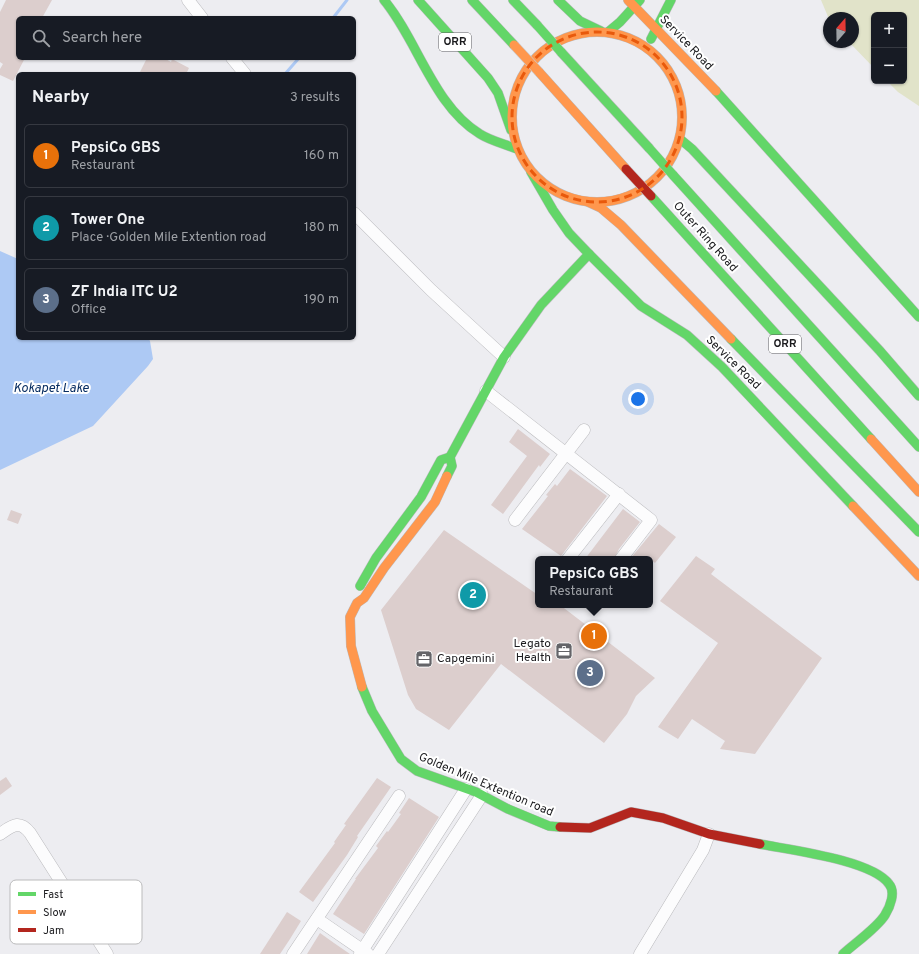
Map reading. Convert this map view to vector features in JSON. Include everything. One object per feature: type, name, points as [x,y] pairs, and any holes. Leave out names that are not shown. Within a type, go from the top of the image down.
[{"type":"main road","points":[[384,0],[398,18],[425,67],[445,99],[463,122],[480,134],[517,149]]},
{"type":"main road","name":"ORR","points":[[418,0],[488,78],[498,93],[512,130]]},
{"type":"main road","name":"Outer Ring Road","points":[[472,0],[919,492]]},
{"type":"main road","name":"Outer Ring Road","points":[[514,0],[919,447]]},
{"type":"main road","points":[[558,0],[580,21],[604,32],[632,39],[653,52],[669,71],[679,93],[683,116],[680,139],[671,162],[655,180],[635,194],[612,202],[588,202],[566,197],[547,187],[531,172],[517,149],[512,130],[511,105],[518,81],[532,60],[552,44],[575,34],[604,32],[634,2]]},
{"type":"main road","points":[[646,48],[671,0]]},
{"type":"main road","name":"Service Road","points":[[634,2],[656,29],[725,100],[919,317]]},
{"type":"main road","points":[[680,139],[692,149],[875,345],[919,396]]},
{"type":"main road","name":"Service Road","points":[[531,172],[553,210],[569,233],[589,254],[641,306],[687,335],[722,367],[919,576]]},
{"type":"main road","name":"ORR","points":[[588,202],[601,208],[621,225],[919,532]]},
{"type":"main road","name":"Golden Mile Extention road","points":[[589,254],[541,305],[504,357],[450,457],[452,466],[435,502],[384,568],[364,598],[357,603],[350,617],[351,646],[360,683],[382,731],[401,759],[417,771],[482,795],[508,809],[549,826],[590,828],[631,812],[663,818],[709,834],[849,862],[878,874],[890,884],[893,894],[886,914],[880,922],[843,954]]},
{"type":"main road","name":"Golden Mile Extention road","points":[[357,603],[356,594],[376,558],[421,497],[441,460],[450,457]]},
{"type":"street","points":[[188,0],[200,16]]},
{"type":"street","points":[[234,60],[243,72]]},
{"type":"street","points":[[356,216],[431,290],[504,357]]},
{"type":"street","points":[[486,391],[651,520],[623,556]]},
{"type":"street","points":[[515,520],[584,430]]},
{"type":"street","points":[[570,556],[618,494]]},
{"type":"street","points":[[317,919],[364,953],[466,789]]},
{"type":"street","points":[[378,954],[482,795]]},
{"type":"street","points":[[293,954],[399,796]]},
{"type":"street","points":[[0,834],[13,825],[25,827],[60,880]]},
{"type":"street","points":[[640,954],[703,850],[709,834]]},
{"type":"street","points":[[102,944],[108,954]]},
{"type":"highlighted area","points":[[608,32],[632,39],[646,48],[669,71],[679,93],[683,116],[680,139],[671,162],[655,180],[635,194],[612,202],[588,202],[566,197],[547,187],[531,172],[517,149],[511,130],[511,105],[518,81],[532,60],[552,44],[575,34]]},
{"type":"green space","points":[[821,0],[919,0],[919,106],[898,92],[890,84],[907,84],[907,12],[871,12],[871,65],[855,48],[859,48],[859,12],[826,12]]},
{"type":"water","name":"Kokapet Lake","points":[[0,251],[16,258],[16,340],[149,340],[153,359],[93,426],[0,470]]},
{"type":"building","points":[[6,0],[52,0],[43,16],[16,16],[16,60],[24,60],[18,72],[16,72],[13,81],[0,75],[0,69],[3,64],[0,62],[0,12]]},
{"type":"building","points":[[146,60],[168,60],[171,62],[172,60],[174,60],[189,68],[187,72],[140,72]]},
{"type":"building","points":[[518,429],[550,454],[540,467],[539,465],[503,514],[491,505],[527,456],[509,442]]},
{"type":"building","points":[[570,469],[607,496],[561,556],[522,529],[548,496],[546,495],[555,484],[557,486]]},
{"type":"building","points":[[623,509],[640,522],[619,549],[616,556],[587,556]]},
{"type":"building","points":[[11,510],[22,514],[18,524],[7,520]]},
{"type":"building","points":[[659,524],[676,537],[655,563],[653,561],[653,556],[632,556]]},
{"type":"building","points":[[444,530],[535,593],[535,608],[564,608],[655,678],[636,696],[627,714],[604,743],[501,664],[449,730],[416,709],[408,695],[381,610]]},
{"type":"building","points":[[696,556],[715,569],[711,574],[822,658],[755,754],[720,749],[725,741],[692,719],[678,739],[658,727],[718,643],[660,601]]},
{"type":"building","points":[[6,777],[12,786],[0,795],[0,781]]},
{"type":"building","points":[[377,778],[391,787],[357,836],[358,837],[347,855],[313,902],[299,892],[335,843],[334,842],[346,825],[344,824]]},
{"type":"building","points":[[409,798],[439,817],[364,934],[333,914],[355,879],[378,848],[376,846],[401,814],[399,813]]},
{"type":"building","points":[[287,912],[301,921],[290,939],[280,954],[260,954]]},
{"type":"building","points":[[320,933],[334,943],[350,954],[307,954]]},
{"type":"waterway","points":[[335,16],[347,0]]},
{"type":"waterway","points":[[287,72],[297,60]]},
{"type":"traffic: fast","points":[[384,0],[396,16],[427,72],[450,107],[464,122],[480,134],[493,141],[517,149]]},
{"type":"traffic: fast","points":[[418,0],[488,78],[498,93],[511,130]]},
{"type":"traffic: fast","points":[[472,0],[514,45]]},
{"type":"traffic: fast","points":[[513,0],[537,25]]},
{"type":"traffic: fast","points":[[558,0],[580,21],[601,31]]},
{"type":"traffic: fast","points":[[608,32],[620,22],[640,0]]},
{"type":"traffic: fast","points":[[651,39],[671,0]]},
{"type":"traffic: fast","points":[[537,25],[561,52]]},
{"type":"traffic: fast","points":[[561,52],[649,148]]},
{"type":"traffic: fast","points":[[716,91],[919,317]]},
{"type":"traffic: fast","points":[[680,139],[692,149],[880,351],[919,396]]},
{"type":"traffic: fast","points":[[649,148],[673,175]]},
{"type":"traffic: fast","points":[[531,172],[553,210],[569,233],[589,254],[641,306],[687,335],[722,367],[853,506]]},
{"type":"traffic: fast","points":[[673,175],[919,447]]},
{"type":"traffic: fast","points":[[651,196],[871,439]]},
{"type":"traffic: fast","points":[[447,476],[452,466],[450,457],[504,357],[541,305],[589,254]]},
{"type":"traffic: fast","points":[[731,339],[919,532]]},
{"type":"traffic: fast","points":[[360,586],[376,558],[421,497],[441,460],[450,457]]},
{"type":"traffic: fast","points":[[362,687],[372,711],[401,759],[417,771],[476,792],[508,809],[549,826],[560,827]]},
{"type":"traffic: fast","points":[[760,844],[849,862],[866,868],[880,876],[889,884],[892,895],[889,908],[885,915],[871,930],[843,954]]},
{"type":"traffic: slow","points":[[628,0],[716,91]]},
{"type":"traffic: slow","points":[[589,32],[605,32],[630,38],[651,51],[663,63],[676,84],[679,92],[682,117],[681,134],[676,150],[663,171],[651,183],[630,196],[622,199],[605,202],[589,202],[564,196],[543,183],[531,171],[518,150],[515,142],[512,125],[512,109],[518,84],[531,63],[543,51],[564,38],[572,35],[589,32]]},
{"type":"traffic: slow","points":[[514,45],[539,72]]},
{"type":"traffic: slow","points":[[539,72],[626,169]]},
{"type":"traffic: slow","points":[[588,202],[601,208],[621,225],[731,339]]},
{"type":"traffic: slow","points":[[871,439],[919,492]]},
{"type":"traffic: slow","points":[[362,687],[351,646],[350,617],[357,603],[364,598],[384,568],[435,502],[447,476]]},
{"type":"traffic: slow","points":[[853,506],[919,576]]},
{"type":"traffic: jam","points":[[626,169],[651,196]]},
{"type":"traffic: jam","points":[[560,827],[590,828],[631,812],[663,818],[709,834],[760,844]]},
{"type":"place","name":"Tower One","points":[[473,595]]},
{"type":"place","name":"PepsiCo GBS","points":[[594,636]]},
{"type":"place","name":"Legato Health","points":[[564,651]]},
{"type":"place","name":"Capgemini","points":[[424,659]]},
{"type":"place","name":"ZF India ITC U2","points":[[590,673]]}]
